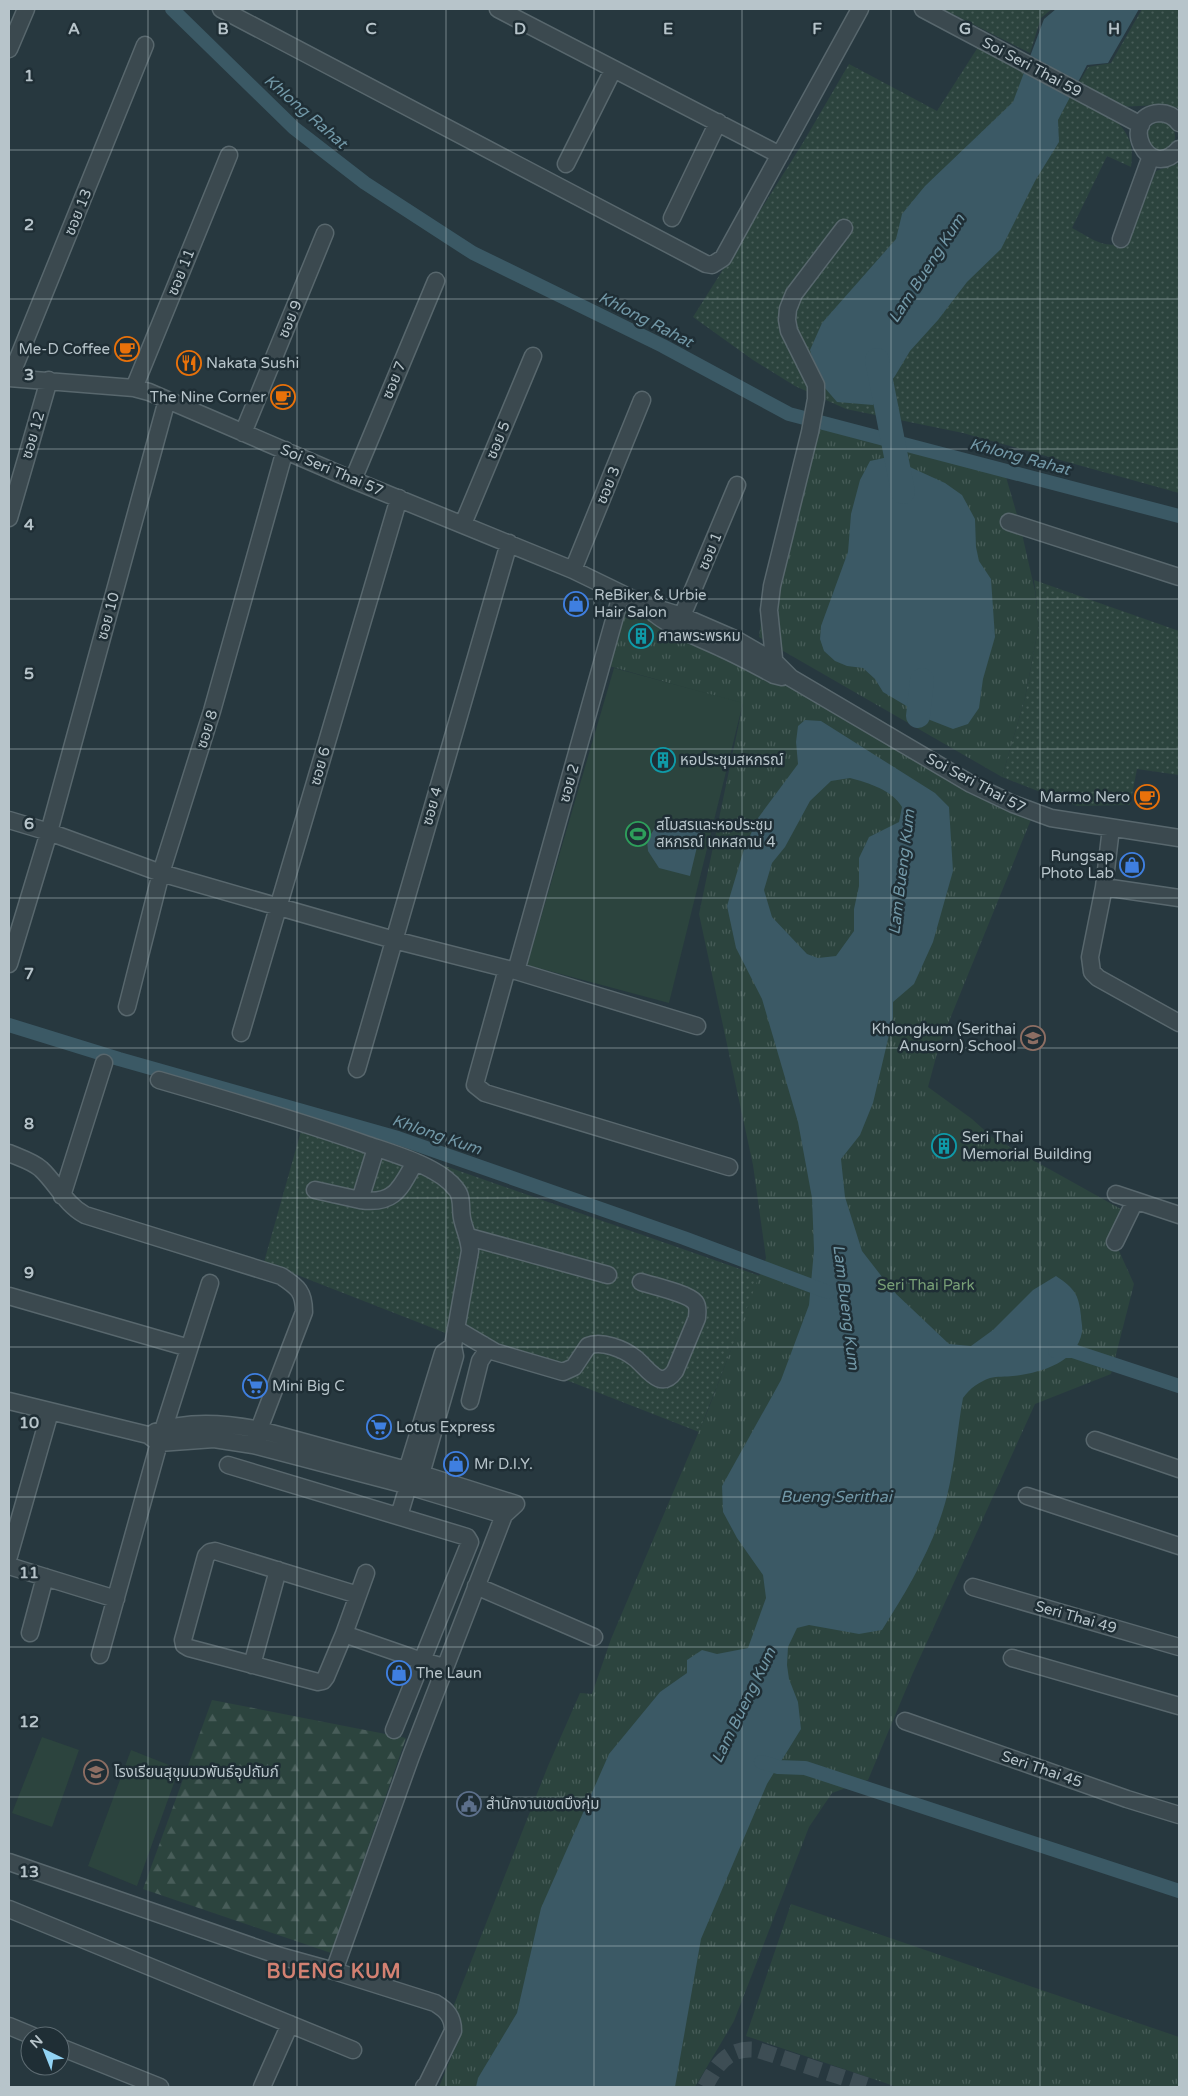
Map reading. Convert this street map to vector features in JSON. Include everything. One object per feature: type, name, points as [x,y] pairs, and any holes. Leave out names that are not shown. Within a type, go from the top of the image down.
[{"type":"street","points":[[9,49],[26,9]]},
{"type":"street","points":[[221,9],[706,264],[712,265],[723,258],[860,9]]},
{"type":"street","points":[[498,9],[780,155]]},
{"type":"street","name":"Soi Seri Thai 59","points":[[924,9],[1141,125]]},
{"type":"street","name":"ซอย 13","points":[[10,378],[145,45]]},
{"type":"street","points":[[566,164],[613,70]]},
{"type":"street","points":[[1179,122],[1172,116],[1160,113],[1149,116],[1139,130],[1139,143],[1146,153],[1151,156],[1170,157],[1179,149]]},
{"type":"street","points":[[672,218],[718,122]]},
{"type":"street","name":"ซอย 11","points":[[134,388],[229,155]]},
{"type":"street","points":[[1121,239],[1151,156]]},
{"type":"street","points":[[775,668],[769,610],[772,586],[810,432],[816,399],[816,385],[789,331],[788,309],[794,294],[844,228]]},
{"type":"street","name":"ซอย 9","points":[[243,432],[325,233]]},
{"type":"street","name":"ซอย 7","points":[[353,480],[436,281]]},
{"type":"street","name":"ซอย 5","points":[[463,524],[533,356]]},
{"type":"street","name":"Soi Seri Thai 57","points":[[10,378],[134,388],[167,400],[353,480],[573,570],[643,604],[682,616],[744,644],[791,678],[971,784],[1013,804],[1051,818],[1179,838]]},
{"type":"street","name":"ซอย 12","points":[[9,518],[49,380]]},
{"type":"street","name":"ซอย 10","points":[[9,964],[49,832],[167,400]]},
{"type":"street","name":"ซอย 3","points":[[573,570],[642,400]]},
{"type":"street","name":"ซอย 8","points":[[127,1007],[162,873],[212,711],[285,450]]},
{"type":"street","name":"ซอย 1","points":[[682,616],[737,485]]},
{"type":"street","name":"ซอย 6","points":[[241,1033],[399,498]]},
{"type":"street","points":[[1009,522],[1179,577]]},
{"type":"street","name":"ซอย 4","points":[[357,1069],[509,543]]},
{"type":"street","name":"ซอย 2","points":[[621,594],[512,970],[475,1085],[478,1090],[485,1094],[728,1166]]},
{"type":"street","name":"Soi Seri Thai 57","points":[[643,604],[660,619],[674,627],[775,668]]},
{"type":"street","points":[[9,820],[49,832],[162,873],[394,940],[512,970],[697,1026]]},
{"type":"street","points":[[1111,828],[1104,886],[1090,956],[1092,972],[1098,978],[1179,1024]]},
{"type":"street","points":[[1104,886],[1179,898]]},
{"type":"street","points":[[62,1196],[104,1064]]},
{"type":"street","points":[[159,1080],[292,1118],[415,1162],[433,1171],[456,1189],[461,1199],[462,1219],[469,1237],[470,1250],[453,1346],[456,1356],[434,1407],[399,1516]]},
{"type":"street","points":[[360,1200],[376,1148]]},
{"type":"street","points":[[9,1153],[32,1162],[42,1170],[62,1196],[75,1209],[85,1214],[281,1276],[296,1285],[304,1299],[304,1312],[253,1445]]},
{"type":"street","points":[[315,1190],[360,1200],[375,1202],[386,1200],[403,1183],[415,1162]]},
{"type":"street","points":[[1116,1194],[1179,1215]]},
{"type":"street","points":[[1115,1242],[1135,1201]]},
{"type":"street","points":[[469,1237],[608,1275]]},
{"type":"street","points":[[456,1329],[488,1349],[563,1372],[574,1367],[588,1346],[600,1343],[629,1354],[637,1359],[652,1375],[666,1379],[676,1371],[697,1318],[698,1309],[695,1302],[688,1298],[641,1282]]},
{"type":"street","points":[[100,1655],[157,1435],[210,1284]]},
{"type":"street","points":[[9,1296],[189,1348]]},
{"type":"street","points":[[470,1401],[480,1360],[488,1349]]},
{"type":"street","points":[[9,1401],[50,1412],[157,1435],[214,1439],[352,1464]]},
{"type":"street","points":[[9,1556],[50,1412]]},
{"type":"street","points":[[157,1435],[218,1424],[260,1430],[352,1464],[510,1509],[476,1586],[444,1667],[334,1971]]},
{"type":"street","points":[[1095,1440],[1179,1469]]},
{"type":"street","points":[[228,1465],[467,1537],[470,1542],[394,1730]]},
{"type":"street","points":[[1027,1496],[1179,1546]]},
{"type":"street","points":[[358,1595],[215,1551],[210,1552],[206,1556],[183,1634],[184,1645],[252,1665],[318,1682],[323,1681],[344,1634],[366,1573]]},
{"type":"street","points":[[9,1564],[44,1578],[116,1599]]},
{"type":"street","points":[[252,1665],[278,1570]]},
{"type":"street","points":[[30,1633],[44,1578]]},
{"type":"street","points":[[476,1586],[594,1637]]},
{"type":"street","name":"Seri Thai 49","points":[[973,1587],[1179,1647]]},
{"type":"street","points":[[344,1634],[444,1667]]},
{"type":"street","points":[[1012,1658],[1179,1706]]},
{"type":"street","name":"Seri Thai 45","points":[[905,1721],[1127,1798],[1179,1814]]},
{"type":"street","points":[[9,1862],[280,1956],[435,2003],[445,2009],[453,2024],[453,2031],[424,2087]]},
{"type":"street","points":[[9,1909],[352,2050]]},
{"type":"street","points":[[262,2087],[290,2024]]},
{"type":"street","points":[[70,2051],[160,2087]]},
{"type":"green space","points":[[943,9],[1052,9],[1041,18],[1030,53]]},
{"type":"green space","points":[[1142,9],[1179,9],[1179,108],[1159,105],[1119,107],[1076,88],[1088,67],[1111,63]]},
{"type":"green space","points":[[980,44],[1114,118],[1127,135],[1132,152],[1131,167],[1107,156],[1072,228],[1093,240],[1106,244],[1120,244],[1128,241],[1156,171],[1179,163],[1179,493],[963,433],[846,409],[795,386],[753,360],[693,317],[801,146],[849,64],[937,111]]},
{"type":"green space","points":[[1161,122],[1171,126],[1175,136],[1171,146],[1161,150],[1151,146],[1147,136],[1151,126]]},
{"type":"green space","points":[[802,424],[1006,477],[1020,525],[1035,591],[1039,624],[1025,698],[1002,777],[759,637],[764,599],[788,502]]},
{"type":"green space","points":[[1034,580],[1179,631],[1179,775],[1137,769],[1130,805],[1077,806],[1002,777],[1025,698],[1039,624]]},
{"type":"green space","name":"Seri Thai Park","points":[[626,608],[708,638],[1034,812],[939,1046],[928,1087],[972,1119],[992,1137],[1128,1213],[1115,1242],[1134,1284],[1111,1374],[1035,1404],[912,1675],[868,1780],[832,1793],[809,1827],[734,2021],[695,2087],[439,2087],[460,2036],[458,2024],[450,2015],[548,1766],[580,1693],[592,1694],[611,1639],[708,1410],[766,1258],[753,1165],[699,914],[743,704],[609,666]]},
{"type":"green space","name":"สโมสรและหอประชุม สหกรณ์ เคหสถาน 4","points":[[614,668],[743,703],[669,1003],[527,965]]},
{"type":"green space","points":[[305,1117],[760,1276],[699,1432],[264,1262]]},
{"type":"green space","points":[[212,1700],[406,1738],[331,1953],[143,1889]]},
{"type":"green space","points":[[42,1737],[79,1750],[52,1827],[12,1813]]},
{"type":"green space","points":[[131,1750],[179,1769],[137,1886],[88,1866]]},
{"type":"green space","points":[[791,1904],[1179,2037],[1179,2087],[897,2087],[746,2036]]},
{"type":"water","points":[[1056,9],[1139,9],[1108,63],[1087,65],[1058,120],[1059,142],[1035,181],[1001,249],[967,282],[938,320],[910,351],[895,376],[873,405],[837,402],[818,380],[810,350],[822,323],[896,239],[902,214],[925,186],[1013,102],[1044,19]]},
{"type":"water","points":[[888,457],[945,483],[962,495],[975,519],[976,547],[979,561],[991,579],[995,637],[983,679],[979,708],[968,724],[953,729],[930,720],[883,692],[875,679],[863,668],[847,666],[835,661],[824,651],[820,639],[821,626],[848,552],[851,514],[860,480],[870,461]]},
{"type":"water","name":"Bueng Serithai","points":[[805,720],[821,721],[935,793],[949,807],[953,871],[933,942],[914,984],[893,1002],[893,1018],[873,1103],[860,1135],[841,1159],[845,1197],[862,1251],[893,1291],[949,1344],[971,1346],[993,1330],[1033,1290],[1056,1276],[1075,1292],[1079,1302],[1082,1332],[1079,1343],[1073,1352],[1056,1364],[1024,1375],[990,1378],[975,1386],[963,1398],[952,1472],[942,1514],[920,1566],[882,1630],[859,1634],[809,1625],[797,1628],[788,1647],[787,1665],[789,1679],[798,1702],[801,1729],[767,1784],[701,1939],[675,2087],[476,2087],[478,2078],[517,2013],[541,1908],[609,1754],[660,1692],[687,1673],[687,1660],[702,1650],[717,1654],[748,1648],[766,1598],[763,1575],[737,1538],[723,1512],[722,1486],[781,1380],[809,1305],[814,1250],[812,1198],[798,1122],[762,999],[736,948],[727,906],[744,849],[758,818],[798,764],[796,742],[798,726]],"holes":[[[850,778],[879,788],[892,796],[902,807],[899,822],[869,837],[859,858],[859,886],[854,909],[854,931],[836,956],[818,958],[807,954],[772,917],[764,890],[772,863],[785,847],[810,801],[831,781]]]},
{"type":"water","points":[[675,820],[702,826],[690,876],[659,868],[648,851],[647,840],[655,828]]},
{"type":"waterway","name":"Khlong Rahat","points":[[172,9],[294,128],[365,183],[473,253],[663,346],[789,414],[1179,516]]},
{"type":"waterway","name":"Lam Bueng Kum","points":[[877,360],[903,492]]},
{"type":"waterway","name":"Lam Bueng Kum","points":[[918,716],[922,680]]},
{"type":"waterway","name":"Khlong Kum","points":[[9,1025],[119,1059],[398,1138],[684,1238],[828,1292]]},
{"type":"waterway","points":[[1055,1351],[1073,1351],[1179,1386]]},
{"type":"waterway","points":[[761,1762],[778,1767],[805,1768],[1179,1891]]},
{"type":"tunnel","points":[[705,2087],[714,2071],[725,2058],[748,2049],[758,2050],[872,2087]]},
{"type":"place","name":"Me-D Coffee","points":[[127,349]]},
{"type":"place","name":"Nakata Sushi","points":[[189,363]]},
{"type":"place","name":"The Nine Corner","points":[[283,397]]},
{"type":"place","name":"ReBiker & Urbie Hair Salon","points":[[576,604]]},
{"type":"place","name":"ศาลพระพรหม","points":[[641,636]]},
{"type":"place","name":"หอประชุมสหกรณ์","points":[[663,760]]},
{"type":"place","name":"Marmo Nero","points":[[1147,797]]},
{"type":"place","name":"สโมสรและหอประชุม สหกรณ์ เคหสถาน 4","points":[[638,834]]},
{"type":"place","name":"Rungsap Photo Lab","points":[[1132,865]]},
{"type":"place","name":"Khlongkum (Serithai Anusorn) School","points":[[1033,1038]]},
{"type":"place","name":"Seri Thai Memorial Building","points":[[944,1146]]},
{"type":"place","name":"Mini Big C","points":[[255,1386]]},
{"type":"place","name":"Lotus Express","points":[[379,1427]]},
{"type":"place","name":"Mr D.I.Y.","points":[[456,1464]]},
{"type":"place","name":"The Laun","points":[[399,1673]]},
{"type":"place","name":"โรงเรียนสุขุมนวพันธ์อุปถัมภ์","points":[[96,1772]]},
{"type":"place","name":"สำนักงานเขตบึงกุ่ม","points":[[469,1804]]},
{"type":"district","name":"BUENG KUM","points":[[334,1971]]}]
